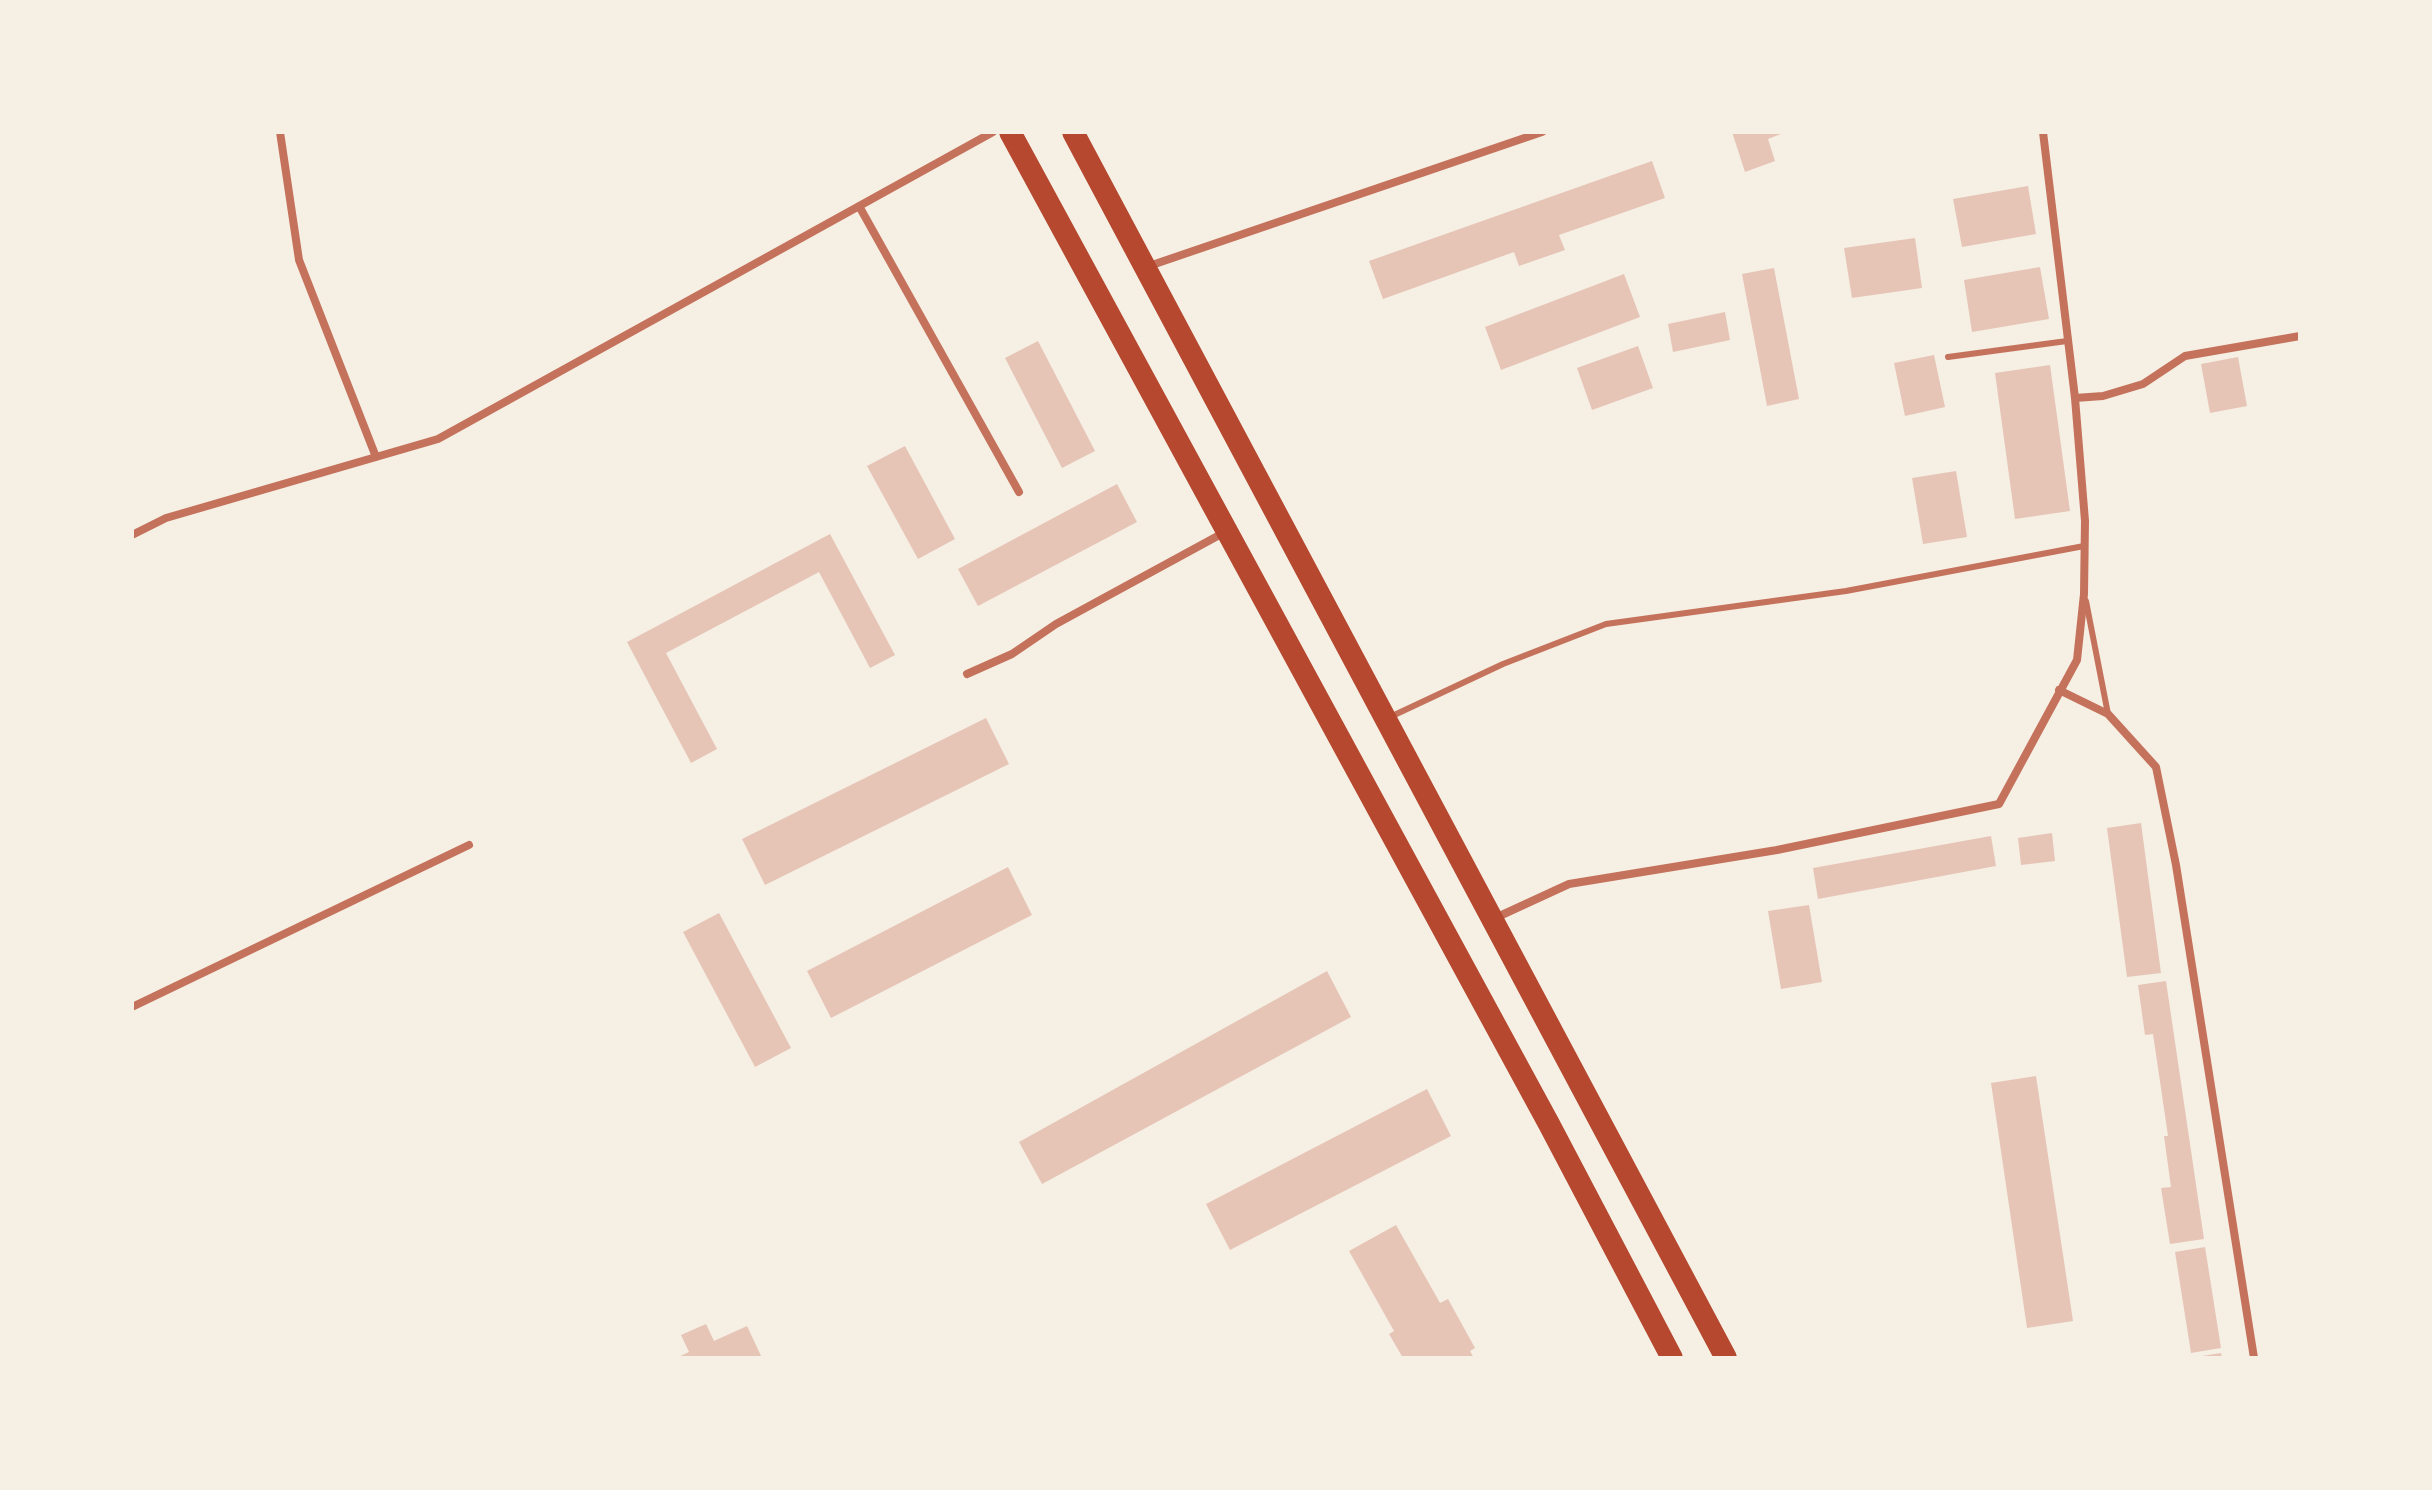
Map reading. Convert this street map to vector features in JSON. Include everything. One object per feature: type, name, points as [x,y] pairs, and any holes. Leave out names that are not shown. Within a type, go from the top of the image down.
[{"type":"highway","points":[[1010,132],[1542,1110],[1672,1358]]},
{"type":"highway","points":[[1073,132],[1726,1358]]},
{"type":"street","points":[[280,132],[299,260],[376,457]]},
{"type":"street","points":[[132,535],[166,518],[438,439],[993,132]]},
{"type":"street","points":[[1145,268],[1542,132]]},
{"type":"street","points":[[1493,919],[1569,884],[1777,850],[1999,804],[2077,660],[2084,594],[2085,521],[2075,398],[2043,132]]},
{"type":"street","points":[[859,206],[1019,492]]},
{"type":"street","points":[[2075,398],[2103,396],[2143,384],[2185,356],[2300,336]]},
{"type":"street","points":[[967,674],[1012,654],[1056,624],[1227,531]]},
{"type":"street","points":[[2059,690],[2108,714],[2156,767],[2176,865],[2254,1358]]},
{"type":"street","points":[[132,1007],[469,845]]},
{"type":"lane","points":[[1948,357],[2067,341]]},
{"type":"lane","points":[[1386,719],[1503,664],[1606,624],[1846,591],[2084,546]]},
{"type":"lane","points":[[2084,594],[2108,714]]},
{"type":"building","points":[[1732,132],[1786,132],[1768,139],[1775,161],[1745,172]]},
{"type":"building","points":[[1652,161],[1665,198],[1559,235],[1565,250],[1519,266],[1514,252],[1383,299],[1369,261]]},
{"type":"building","points":[[2028,186],[2036,234],[1962,247],[1953,199]]},
{"type":"building","points":[[1915,238],[1922,288],[1852,298],[1844,248]]},
{"type":"building","points":[[2040,267],[2049,319],[1972,332],[1964,280]]},
{"type":"building","points":[[1774,268],[1799,399],[1767,406],[1742,274]]},
{"type":"building","points":[[1624,274],[1640,317],[1501,370],[1485,327]]},
{"type":"building","points":[[1725,312],[1730,340],[1673,352],[1668,324]]},
{"type":"building","points":[[1038,341],[1095,451],[1062,468],[1005,358]]},
{"type":"building","points":[[1638,346],[1653,388],[1592,410],[1577,368]]},
{"type":"building","points":[[1934,355],[1945,407],[1905,416],[1894,363]]},
{"type":"building","points":[[2238,357],[2247,406],[2210,413],[2201,364]]},
{"type":"building","points":[[2050,365],[2070,511],[2015,519],[1995,373]]},
{"type":"building","points":[[905,446],[955,539],[918,559],[867,466]]},
{"type":"building","points":[[1956,471],[1967,537],[1923,544],[1912,478]]},
{"type":"building","points":[[1117,484],[1137,522],[978,606],[958,569]]},
{"type":"building","points":[[830,534],[895,655],[870,668],[819,572],[666,653],[717,749],[691,763],[627,642]]},
{"type":"building","points":[[986,718],[1009,764],[765,885],[742,839]]},
{"type":"building","points":[[2141,823],[2161,973],[2127,977],[2107,828]]},
{"type":"building","points":[[2052,833],[2055,861],[2021,865],[2018,838]]},
{"type":"building","points":[[1991,836],[1996,866],[1818,899],[1813,868]]},
{"type":"building","points":[[1008,867],[1032,915],[831,1018],[807,971]]},
{"type":"building","points":[[1809,905],[1822,982],[1781,989],[1768,911]]},
{"type":"building","points":[[719,913],[791,1048],[755,1067],[683,932]]},
{"type":"building","points":[[1327,971],[1351,1017],[1042,1184],[1019,1142]]},
{"type":"building","points":[[2166,981],[2204,1239],[2170,1244],[2161,1188],[2171,1187],[2164,1136],[2168,1136],[2153,1034],[2145,1035],[2138,985]]},
{"type":"building","points":[[2036,1076],[2073,1321],[2027,1328],[1991,1083]]},
{"type":"building","points":[[1427,1089],[1451,1136],[1230,1250],[1206,1204]]},
{"type":"building","points":[[1396,1225],[1440,1303],[1448,1299],[1475,1348],[1470,1351],[1474,1358],[1403,1358],[1389,1334],[1394,1331],[1349,1251]]},
{"type":"building","points":[[2205,1247],[2221,1348],[2191,1353],[2175,1252]]},
{"type":"building","points":[[706,1324],[714,1341],[747,1326],[762,1358],[676,1358],[689,1352],[681,1335]]},
{"type":"building","points":[[2221,1353],[2222,1358],[2202,1358],[2202,1356]]}]
